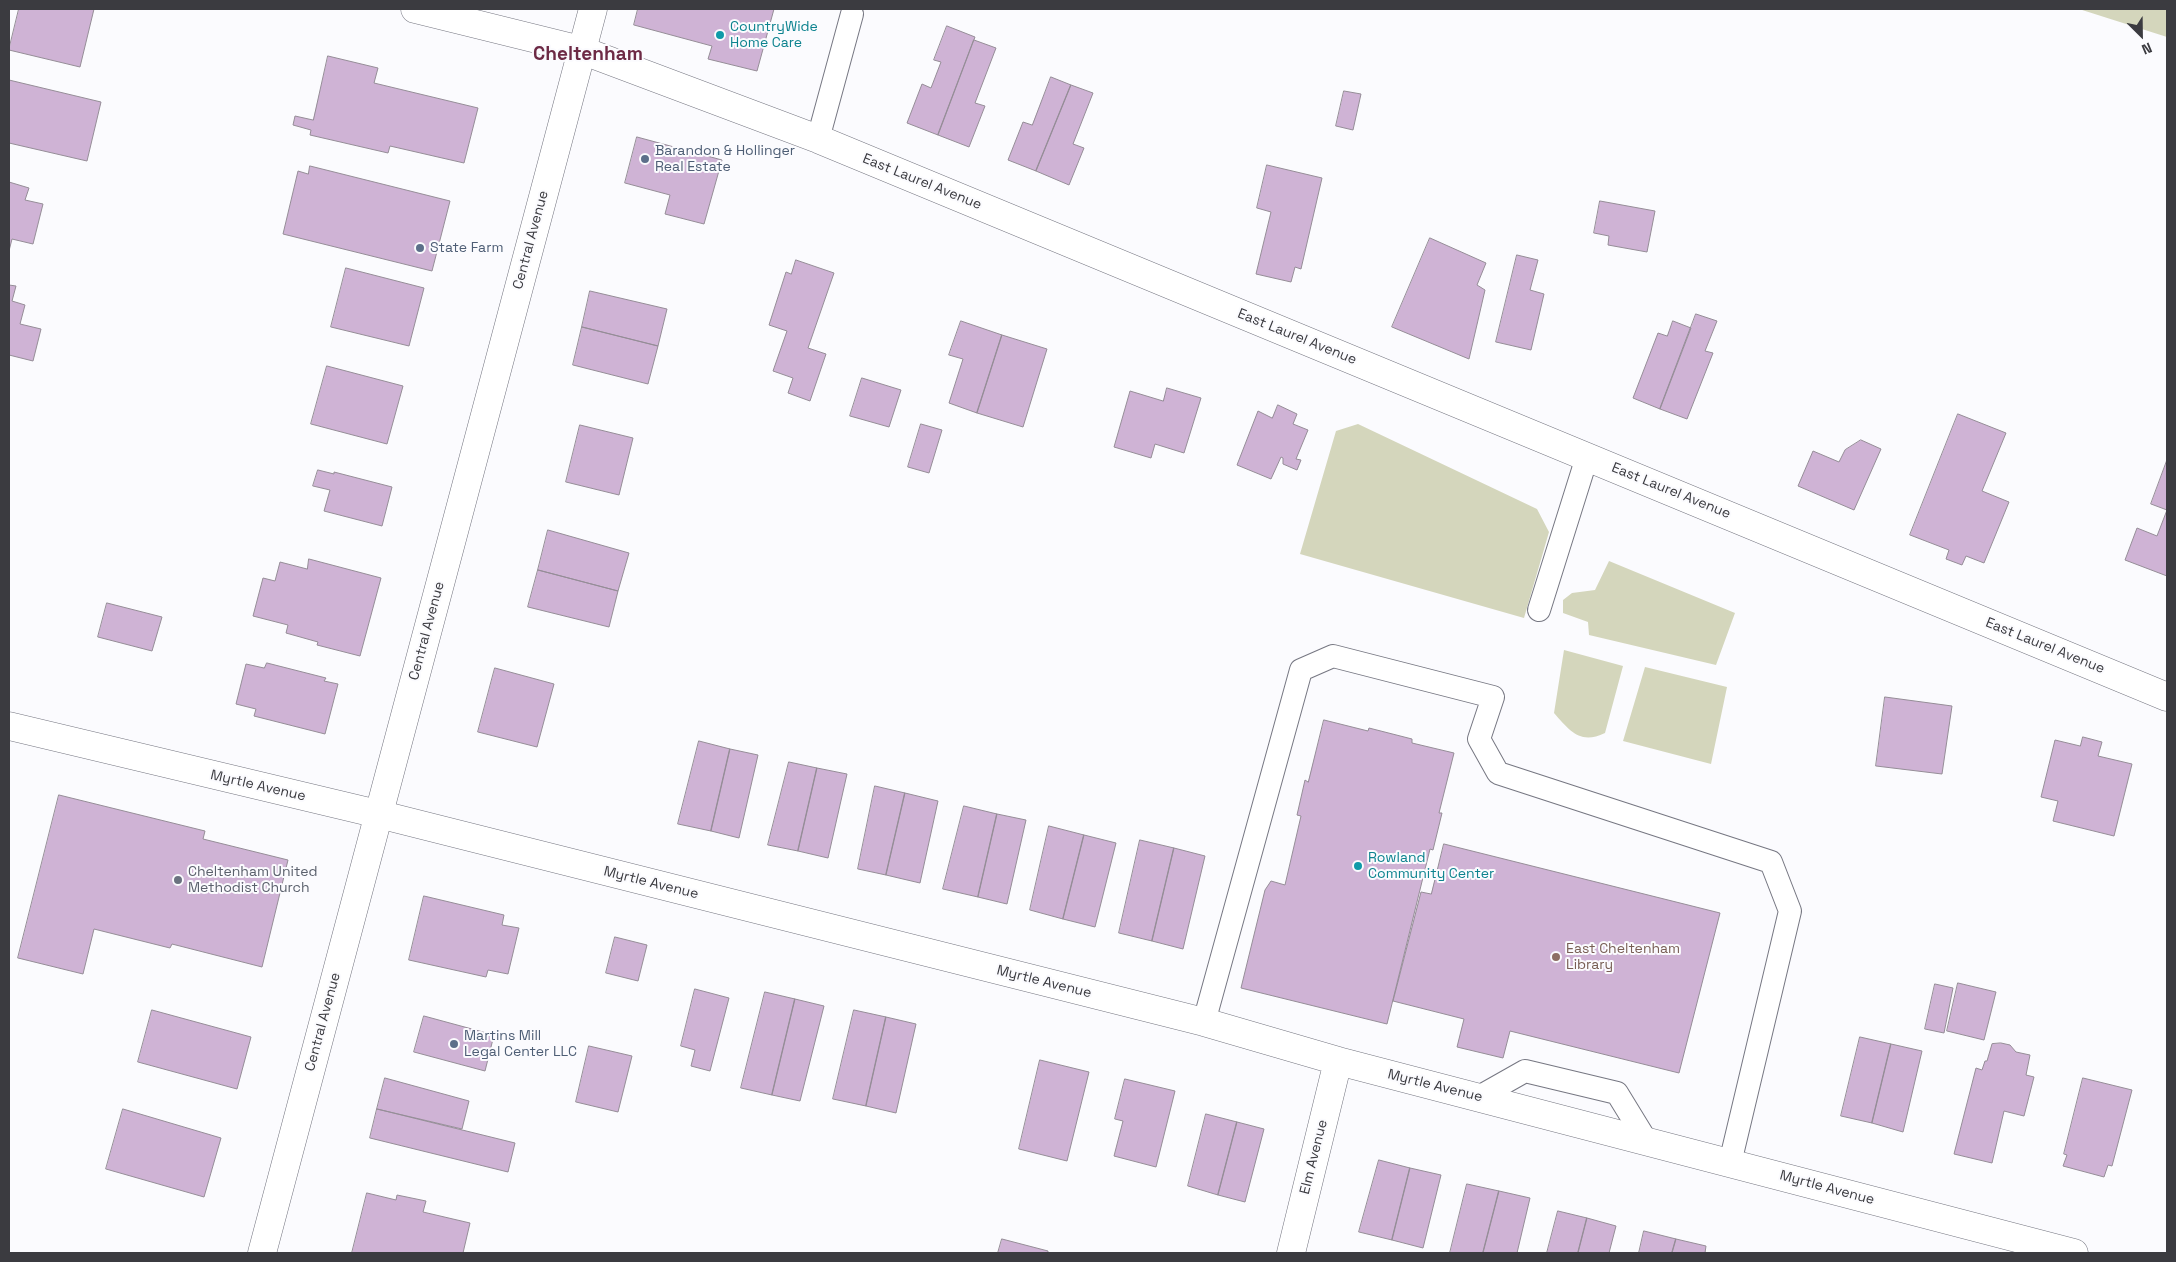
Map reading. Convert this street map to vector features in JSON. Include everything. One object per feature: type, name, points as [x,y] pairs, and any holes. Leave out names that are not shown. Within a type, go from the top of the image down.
[{"type":"street","name":"East Laurel Avenue","points":[[415,9],[581,50],[818,138],[2167,697]]},
{"type":"street","name":"Central Avenue","points":[[262,1253],[593,9]]},
{"type":"street","name":"Myrtle Avenue","points":[[9,726],[378,814],[1204,1022],[1338,1061],[2074,1253]]},
{"type":"street","name":"Elm Avenue","points":[[1291,1253],[1338,1061]]},
{"type":"lane","points":[[818,138],[852,14]]},
{"type":"lane","points":[[1539,610],[1587,457]]},
{"type":"lane","points":[[1204,1022],[1301,670],[1333,656],[1493,697],[1478,739],[1498,773],[1771,862],[1790,911],[1730,1163]]},
{"type":"lane","points":[[1478,1097],[1525,1071],[1617,1093],[1647,1142]]},
{"type":"green space","points":[[2079,9],[2167,9],[2167,37]]},
{"type":"green space","points":[[1358,424],[1537,509],[1549,532],[1524,618],[1300,554],[1336,431]]},
{"type":"green space","points":[[1609,561],[1735,613],[1716,665],[1589,635],[1588,622],[1563,613],[1563,600],[1572,593],[1595,590]]},
{"type":"green space","points":[[1564,650],[1623,666],[1605,733],[1582,737],[1565,725],[1554,713]]},
{"type":"green space","points":[[1645,667],[1727,687],[1711,764],[1623,741]]},
{"type":"building","points":[[19,9],[94,9],[80,67],[9,50]]},
{"type":"building","name":"CountryWide Home Care","points":[[638,9],[774,9],[757,71],[708,59],[712,46],[634,25]]},
{"type":"building","points":[[947,26],[975,37],[938,135],[907,123],[922,84],[931,88],[941,62],[934,60]]},
{"type":"building","points":[[974,40],[996,48],[975,103],[985,106],[969,147],[938,135]]},
{"type":"building","points":[[328,56],[378,68],[374,83],[478,108],[464,163],[390,146],[388,153],[310,135],[311,130],[293,125],[295,116],[313,120]]},
{"type":"building","points":[[1051,77],[1071,85],[1036,171],[1008,160],[1023,122],[1032,125]]},
{"type":"building","points":[[9,80],[101,102],[87,161],[9,143]]},
{"type":"building","points":[[1071,85],[1093,93],[1073,144],[1084,148],[1069,185],[1036,171]]},
{"type":"building","points":[[1344,91],[1361,94],[1353,130],[1336,126]]},
{"type":"building","points":[[637,137],[722,160],[704,224],[665,214],[670,195],[625,183]]},
{"type":"building","points":[[1267,165],[1322,178],[1301,269],[1295,267],[1291,282],[1256,274],[1271,212],[1257,208]]},
{"type":"building","points":[[310,166],[450,201],[432,271],[283,234],[298,171],[308,174]]},
{"type":"building","points":[[9,182],[29,188],[25,200],[43,204],[33,244],[12,239],[9,251]]},
{"type":"building","points":[[1600,201],[1655,211],[1647,252],[1608,245],[1609,236],[1594,233]]},
{"type":"building","points":[[1430,238],[1486,263],[1477,285],[1485,290],[1469,359],[1392,327]]},
{"type":"building","points":[[1517,255],[1538,260],[1530,290],[1544,294],[1531,350],[1496,342]]},
{"type":"building","points":[[796,260],[834,273],[808,348],[826,354],[810,401],[788,393],[793,378],[773,371],[787,331],[769,325],[786,272],[791,274]]},
{"type":"building","points":[[346,268],[424,288],[409,346],[331,327]]},
{"type":"building","points":[[9,285],[16,286],[12,301],[25,305],[20,324],[41,329],[33,361],[9,355]]},
{"type":"building","points":[[590,291],[667,309],[658,346],[582,327]]},
{"type":"building","points":[[1696,314],[1717,321],[1705,351],[1713,353],[1687,419],[1660,409]]},
{"type":"building","points":[[961,321],[1002,335],[977,413],[949,403],[963,359],[949,355]]},
{"type":"building","points":[[1673,321],[1691,328],[1660,409],[1633,398],[1658,333],[1667,336]]},
{"type":"building","points":[[582,327],[658,346],[648,384],[573,365]]},
{"type":"building","points":[[1002,335],[1047,349],[1023,427],[977,413]]},
{"type":"building","points":[[327,366],[403,386],[387,444],[311,424]]},
{"type":"building","points":[[862,378],[901,390],[889,427],[850,416]]},
{"type":"building","points":[[1167,388],[1201,398],[1184,453],[1155,444],[1151,458],[1114,447],[1130,391],[1163,401]]},
{"type":"building","points":[[1278,405],[1297,414],[1293,424],[1308,430],[1296,459],[1301,460],[1297,470],[1283,464],[1283,458],[1281,457],[1271,479],[1237,465],[1258,411],[1272,418]]},
{"type":"building","points":[[1958,414],[2006,433],[1982,491],[2009,502],[1984,563],[1966,556],[1962,565],[1946,559],[1949,550],[1910,535]]},
{"type":"building","points":[[921,424],[942,430],[929,473],[908,467]]},
{"type":"building","points":[[580,425],[633,438],[619,495],[566,482]]},
{"type":"building","points":[[1861,440],[1881,449],[1854,510],[1798,486],[1813,451],[1839,462],[1845,450]]},
{"type":"building","points":[[2167,460],[2167,510],[2151,504]]},
{"type":"building","points":[[318,470],[334,474],[334,472],[392,487],[382,526],[324,511],[330,490],[313,486]]},
{"type":"building","points":[[2167,510],[2167,576],[2125,560],[2137,528],[2157,536]]},
{"type":"building","points":[[548,530],[629,553],[618,591],[538,570]]},
{"type":"building","points":[[309,559],[381,578],[360,656],[317,645],[318,642],[286,633],[288,625],[253,616],[263,578],[275,581],[280,562],[307,569]]},
{"type":"building","points":[[538,570],[618,591],[609,627],[528,607]]},
{"type":"building","points":[[107,603],[162,617],[152,651],[98,637]]},
{"type":"building","points":[[267,663],[326,678],[324,681],[338,684],[325,734],[254,716],[256,709],[236,704],[246,664],[264,668]]},
{"type":"building","points":[[495,668],[554,684],[537,747],[478,732]]},
{"type":"building","points":[[1885,697],[1952,706],[1942,774],[1876,766]]},
{"type":"building","name":"Rowland Community Center","points":[[1324,720],[1368,731],[1369,728],[1412,739],[1412,743],[1454,753],[1439,813],[1442,813],[1433,850],[1430,849],[1387,1024],[1241,988],[1265,890],[1271,881],[1285,885],[1301,816],[1297,815],[1305,780],[1308,782]]},
{"type":"building","points":[[2083,737],[2102,742],[2098,756],[2132,764],[2114,836],[2053,821],[2058,801],[2041,797],[2055,740],[2080,746]]},
{"type":"building","points":[[699,741],[730,749],[711,831],[678,824]]},
{"type":"building","points":[[730,749],[758,755],[739,838],[711,831]]},
{"type":"building","points":[[789,762],[817,768],[798,851],[768,845]]},
{"type":"building","points":[[817,768],[847,774],[828,858],[798,851]]},
{"type":"building","points":[[875,786],[905,793],[886,875],[858,869]]},
{"type":"building","points":[[905,793],[938,801],[920,883],[886,875]]},
{"type":"building","points":[[59,795],[205,831],[203,839],[288,860],[262,967],[172,944],[170,948],[94,929],[83,974],[18,958]]},
{"type":"building","points":[[964,806],[997,814],[978,897],[943,889]]},
{"type":"building","points":[[997,814],[1026,820],[1007,904],[978,897]]},
{"type":"building","points":[[1049,826],[1084,835],[1063,919],[1030,910]]},
{"type":"building","points":[[1084,835],[1116,843],[1095,927],[1063,919]]},
{"type":"building","points":[[1140,840],[1174,848],[1152,941],[1119,933]]},
{"type":"building","name":"East Cheltenham Library","points":[[1444,844],[1720,913],[1679,1073],[1510,1031],[1503,1058],[1457,1047],[1464,1019],[1393,1001],[1421,892],[1431,894]]},
{"type":"building","points":[[1174,848],[1205,856],[1183,949],[1152,941]]},
{"type":"building","points":[[424,896],[504,915],[502,925],[519,928],[508,974],[488,970],[486,977],[409,960]]},
{"type":"building","points":[[615,937],[647,945],[638,981],[606,973]]},
{"type":"building","points":[[1958,983],[1996,992],[1984,1040],[1947,1031]]},
{"type":"building","points":[[1935,984],[1953,988],[1944,1033],[1925,1029]]},
{"type":"building","points":[[695,989],[729,998],[710,1071],[691,1066],[695,1050],[681,1046]]},
{"type":"building","points":[[765,992],[795,999],[772,1095],[741,1088]]},
{"type":"building","points":[[795,999],[824,1006],[800,1101],[772,1095]]},
{"type":"building","points":[[152,1010],[251,1037],[237,1089],[138,1062]]},
{"type":"building","points":[[854,1010],[886,1017],[866,1106],[833,1099]]},
{"type":"building","name":"Martins Mill Legal Center LLC","points":[[424,1016],[494,1035],[485,1071],[414,1052]]},
{"type":"building","points":[[886,1017],[916,1024],[896,1113],[866,1106]]},
{"type":"building","points":[[1860,1037],[1891,1044],[1872,1123],[1841,1116]]},
{"type":"building","points":[[1891,1044],[1922,1051],[1903,1132],[1872,1123]]},
{"type":"building","points":[[1992,1044],[2010,1045],[2016,1052],[2030,1055],[2026,1075],[2034,1077],[2024,1116],[2004,1111],[1992,1163],[1954,1154],[1976,1068],[1982,1070]]},
{"type":"building","points":[[589,1046],[632,1056],[618,1112],[576,1102]]},
{"type":"building","points":[[1040,1060],[1089,1072],[1067,1161],[1019,1149]]},
{"type":"building","points":[[385,1078],[469,1101],[462,1129],[377,1109]]},
{"type":"building","points":[[2083,1078],[2132,1090],[2112,1166],[2108,1165],[2104,1177],[2063,1166],[2067,1155],[2064,1154]]},
{"type":"building","points":[[1125,1079],[1175,1091],[1156,1167],[1114,1156],[1123,1121],[1115,1119]]},
{"type":"building","points":[[123,1109],[221,1138],[204,1197],[106,1169]]},
{"type":"building","points":[[377,1109],[515,1143],[508,1172],[370,1138]]},
{"type":"building","points":[[1206,1114],[1237,1122],[1218,1195],[1188,1186]]},
{"type":"building","points":[[1237,1122],[1264,1129],[1245,1202],[1218,1195]]},
{"type":"building","points":[[1379,1160],[1410,1168],[1392,1240],[1359,1232]]},
{"type":"building","points":[[1410,1168],[1441,1175],[1423,1248],[1392,1240]]},
{"type":"building","points":[[1467,1184],[1499,1191],[1483,1253],[1450,1253]]},
{"type":"building","points":[[1499,1191],[1530,1198],[1517,1253],[1483,1253]]},
{"type":"building","points":[[367,1193],[396,1200],[397,1195],[426,1201],[423,1212],[470,1223],[463,1253],[352,1253]]},
{"type":"building","points":[[1558,1211],[1587,1218],[1578,1253],[1547,1253]]},
{"type":"building","points":[[1587,1218],[1616,1226],[1609,1253],[1578,1253]]},
{"type":"building","points":[[1644,1231],[1676,1239],[1672,1253],[1639,1253]]},
{"type":"building","points":[[1002,1239],[1048,1251],[1048,1253],[998,1253]]},
{"type":"building","points":[[1676,1239],[1706,1246],[1705,1253],[1672,1253]]},
{"type":"place","name":"CountryWide Home Care","points":[[720,35]]},
{"type":"place","name":"Barandon & Hollinger Real Estate","points":[[645,159]]},
{"type":"place","name":"State Farm","points":[[420,248]]},
{"type":"place","name":"Rowland Community Center","points":[[1358,866]]},
{"type":"place","name":"Cheltenham United Methodist Church","points":[[178,880]]},
{"type":"place","name":"East Cheltenham Library","points":[[1556,957]]},
{"type":"place","name":"Martins Mill Legal Center LLC","points":[[454,1044]]},
{"type":"district","name":"Cheltenham","points":[[588,55]]}]
